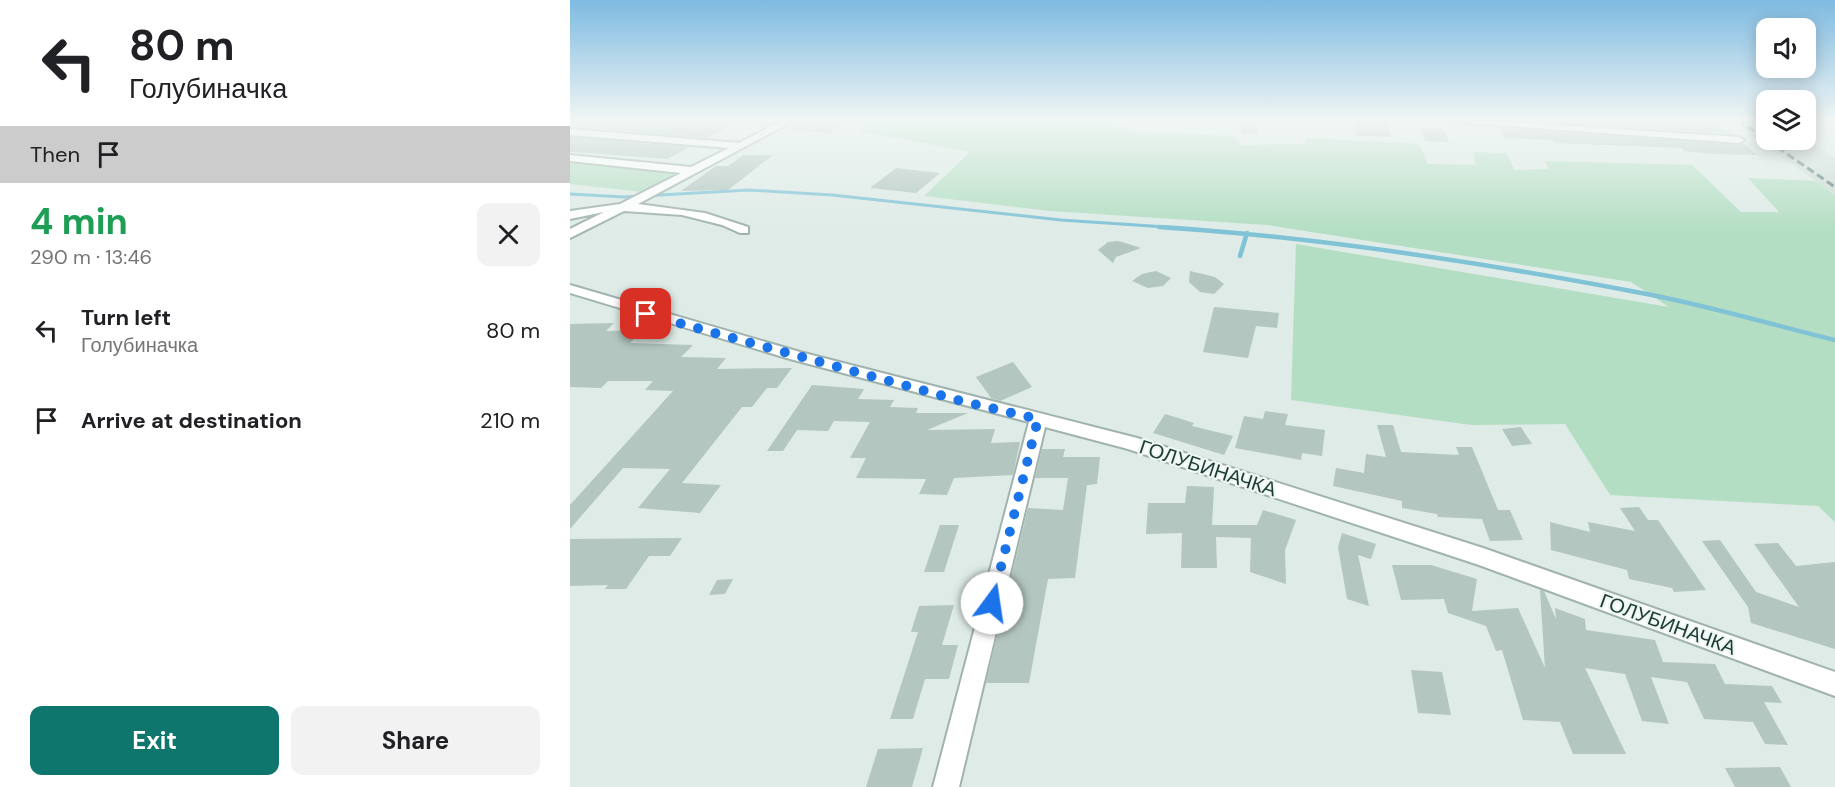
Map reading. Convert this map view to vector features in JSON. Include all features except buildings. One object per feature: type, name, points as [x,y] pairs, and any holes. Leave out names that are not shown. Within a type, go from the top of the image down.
[{"type":"street","points":[[570,234],[723,157]]},
{"type":"street","points":[[570,158],[695,171]]},
{"type":"street","points":[[570,215],[598,207],[630,205],[728,222],[744,230]]},
{"type":"street","name":"ГОЛУБИНАЧКА","points":[[570,289],[795,356],[1131,443],[1483,557],[1835,684]]},
{"type":"street","points":[[946,787],[1038,419]]},
{"type":"shaded area","points":[[1781,157],[1833,157],[1835,158],[1835,195]]},
{"type":"green space","points":[[965,157],[1425,157],[1428,164],[1475,165],[1474,157],[1508,157],[1515,170],[1548,169],[1545,161],[1692,165],[1741,212],[1779,212],[1748,178],[1815,181],[1835,195],[1835,522],[1818,506],[1610,495],[1565,424],[1471,425],[1291,400],[1296,244],[1669,307],[1631,282],[1267,225],[1050,211],[924,196]]},
{"type":"green space","points":[[570,161],[679,172],[643,192],[570,184]]},
{"type":"waterway","points":[[570,194],[624,197],[749,190],[832,195],[1061,220],[1181,228]]},
{"type":"waterway","points":[[1159,227],[1247,234]]},
{"type":"waterway","points":[[1240,256],[1247,234]]},
{"type":"waterway","points":[[1247,234],[1398,252],[1636,292],[1686,302],[1835,340]]},
{"type":"railway","points":[[1791,157],[1835,187]]},
{"type":"route","points":[[646,314],[965,402],[1038,419],[992,603]]}]
